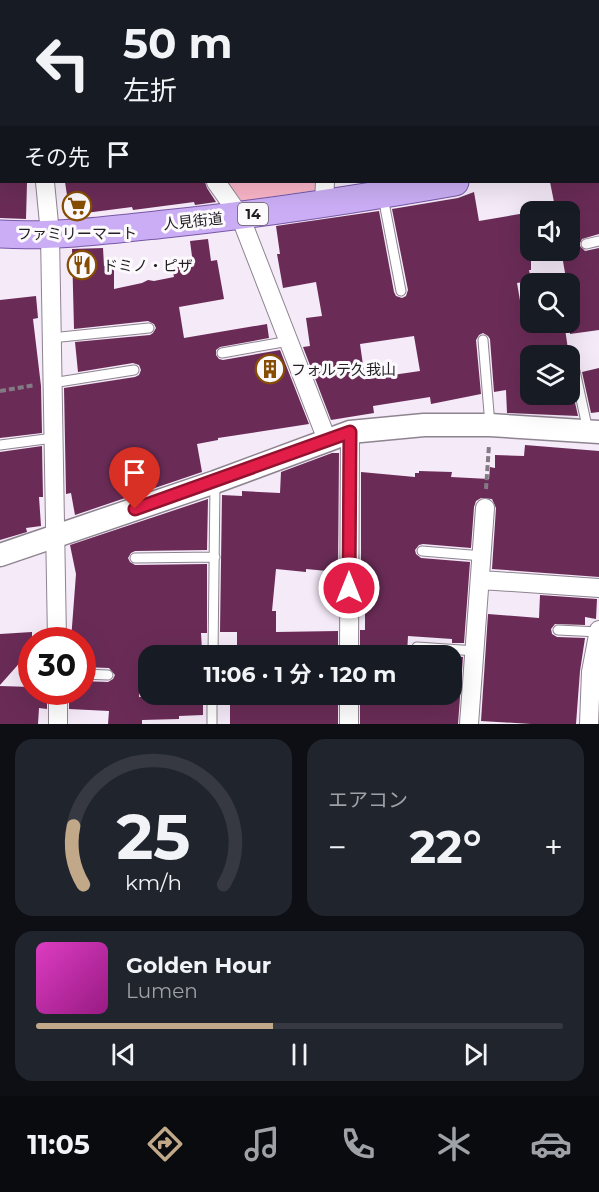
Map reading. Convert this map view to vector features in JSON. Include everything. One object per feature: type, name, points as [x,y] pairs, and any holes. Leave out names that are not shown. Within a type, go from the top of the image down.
[{"type":"main road","name":"人見街道","points":[[0,234],[96,231],[240,216],[324,192],[382,195],[449,183]]},
{"type":"street","points":[[45,183],[50,234],[57,627]]},
{"type":"street","points":[[217,183],[240,216],[327,440]]},
{"type":"street","points":[[0,555],[215,482],[350,432],[424,425],[490,425],[593,432]]},
{"type":"street","points":[[349,645],[350,432]]},
{"type":"street","points":[[470,724],[485,508]]},
{"type":"street","points":[[481,580],[599,588]]},
{"type":"street","points":[[589,724],[591,672],[599,631]]},
{"type":"street","points":[[58,705],[58,724]]},
{"type":"street","points":[[349,705],[349,724]]},
{"type":"lane","points":[[382,195],[401,291]]},
{"type":"lane","points":[[585,244],[599,241]]},
{"type":"lane","points":[[51,338],[149,328]]},
{"type":"lane","points":[[483,340],[490,425]]},
{"type":"lane","points":[[222,353],[289,341]]},
{"type":"lane","points":[[52,382],[134,370]]},
{"type":"lane","points":[[580,388],[593,432]]},
{"type":"lane","points":[[0,445],[53,438]]},
{"type":"lane","points":[[213,645],[215,482]]},
{"type":"lane","points":[[422,551],[483,556]]},
{"type":"lane","points":[[135,558],[215,557]]},
{"type":"lane","points":[[558,630],[599,631]]},
{"type":"lane","points":[[462,650],[476,651]]},
{"type":"lane","points":[[96,675],[108,675]]},
{"type":"lane","points":[[212,705],[212,724]]},
{"type":"path","points":[[0,391],[52,382]]},
{"type":"path","points":[[485,508],[490,425]]},
{"type":"shaded area","points":[[228,183],[317,183],[316,190],[242,201]]},
{"type":"building","points":[[0,183],[27,183],[26,219],[0,218]]},
{"type":"building","points":[[65,183],[205,183],[216,202],[195,205],[194,202],[133,210],[132,207],[70,215]]},
{"type":"building","points":[[550,183],[599,183],[599,234],[582,239],[580,243],[580,201],[554,201]]},
{"type":"building","points":[[474,192],[479,221],[520,214],[520,261],[531,261],[531,270],[530,273],[520,273],[520,283],[517,283],[520,300],[520,333],[566,333],[567,345],[520,345],[520,405],[576,405],[578,416],[507,413],[506,390],[494,392],[490,339],[483,333],[476,340],[481,394],[431,404],[430,397],[373,406],[374,413],[331,420],[303,347],[310,346],[306,318],[322,316],[316,282],[283,288],[277,254],[280,254],[276,226],[379,211],[394,292],[396,296],[402,298],[406,296],[408,290],[392,209],[458,198]],"holes":[[[414,336],[420,371],[365,379],[360,344]]]},
{"type":"building","points":[[208,239],[211,261],[217,260],[224,299],[179,307],[184,338],[267,324],[269,338],[220,347],[216,350],[216,355],[223,360],[280,350],[309,424],[218,438],[218,440],[197,444],[202,472],[75,515],[71,493],[66,494],[64,388],[135,377],[141,370],[139,365],[133,363],[78,372],[75,342],[150,335],[156,328],[148,321],[74,329],[72,249],[103,248],[104,266],[114,265],[114,289],[148,280],[174,277],[172,268],[193,264],[190,241]]},
{"type":"building","points":[[580,246],[585,251],[599,248],[599,330],[580,333],[580,273],[565,273],[563,261],[580,261]]},
{"type":"building","points":[[36,296],[38,318],[33,319],[41,386],[42,433],[0,438],[0,300]]},
{"type":"building","points":[[599,368],[599,412],[591,413],[582,372]]},
{"type":"building","points":[[525,445],[599,451],[599,577],[492,569],[496,508],[492,499],[481,498],[476,501],[474,507],[471,548],[423,544],[415,550],[421,558],[470,562],[464,643],[452,643],[452,639],[408,636],[408,645],[360,645],[360,630],[365,630],[365,575],[361,574],[361,472],[415,477],[415,473],[419,471],[452,472],[451,477],[489,479],[490,467],[495,468],[495,455],[524,456]]},
{"type":"building","points":[[42,446],[43,497],[39,497],[41,526],[26,528],[27,532],[0,540],[0,452]]},
{"type":"building","points":[[332,453],[339,453],[338,572],[276,569],[272,611],[276,611],[276,632],[338,631],[338,645],[237,645],[237,632],[220,632],[222,495],[242,496],[242,491],[280,493],[281,472]]},
{"type":"building","points":[[208,499],[207,550],[135,551],[128,558],[135,565],[207,564],[207,633],[201,633],[202,645],[138,645],[138,705],[203,705],[203,715],[179,716],[179,719],[142,720],[142,724],[108,724],[109,711],[69,709],[69,705],[96,705],[96,682],[108,682],[115,675],[109,668],[96,668],[96,627],[72,627],[76,574],[70,545]]},
{"type":"building","points":[[540,595],[597,599],[596,619],[585,617],[585,625],[555,624],[551,629],[552,634],[557,637],[585,638],[576,724],[481,721],[488,614],[539,618]]},
{"type":"building","points":[[18,633],[18,665],[0,685],[0,634]]},
{"type":"building","points":[[0,686],[18,687],[18,705],[47,705],[47,709],[39,708],[38,724],[0,724]]},
{"type":"building","points":[[230,705],[338,705],[338,724],[230,724]]},
{"type":"building","points":[[360,705],[459,705],[458,724],[360,724]]},
{"type":"place","name":"ファミリーマート","points":[[77,206]]},
{"type":"place","name":"ドミノ・ピザ","points":[[82,265]]},
{"type":"place","name":"フォルテ久我山","points":[[270,369]]},
{"type":"route","points":[[135,509],[350,432],[349,588]]}]
